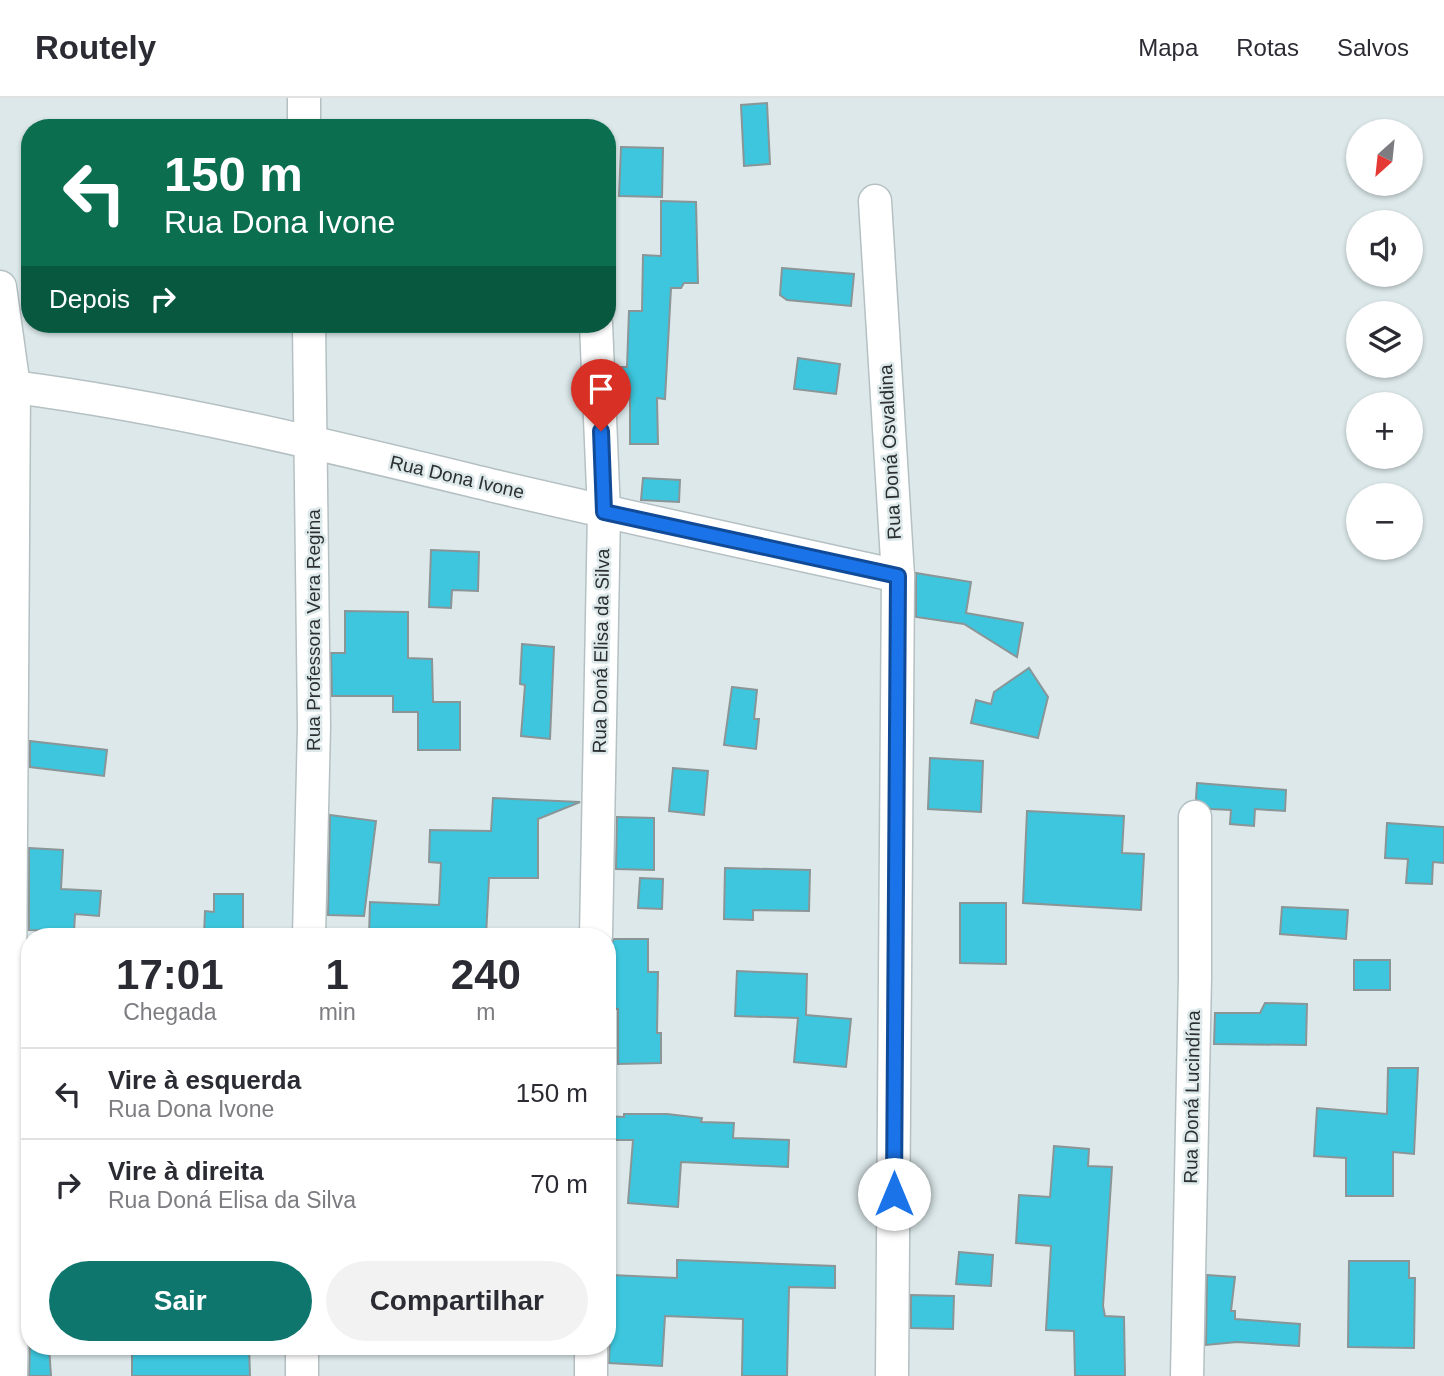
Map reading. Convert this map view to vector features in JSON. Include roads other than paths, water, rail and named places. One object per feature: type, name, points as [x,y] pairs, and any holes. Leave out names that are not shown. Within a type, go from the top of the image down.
[{"type":"street","points":[[304,98],[304,119]]},
{"type":"street","name":"Rua Doná Osvaldina","points":[[876,201],[898,576],[892,1376]]},
{"type":"street","points":[[0,288],[15,387],[9,1135],[13,1259],[11,1376]]},
{"type":"street","name":"Rua Professora Vera Regina","points":[[309,333],[314,727],[309,928]]},
{"type":"street","name":"Rua Doná Elisa da Silva","points":[[596,333],[604,512],[596,928]]},
{"type":"street","name":"Rua Dona Ivone","points":[[15,387],[94,397],[312,442],[604,512],[898,576]]},
{"type":"street","name":"Rua Doná Lucindína","points":[[1187,1376],[1195,977],[1195,817]]},
{"type":"street","points":[[302,1355],[302,1376]]},
{"type":"street","points":[[591,1355],[591,1376]]}]
